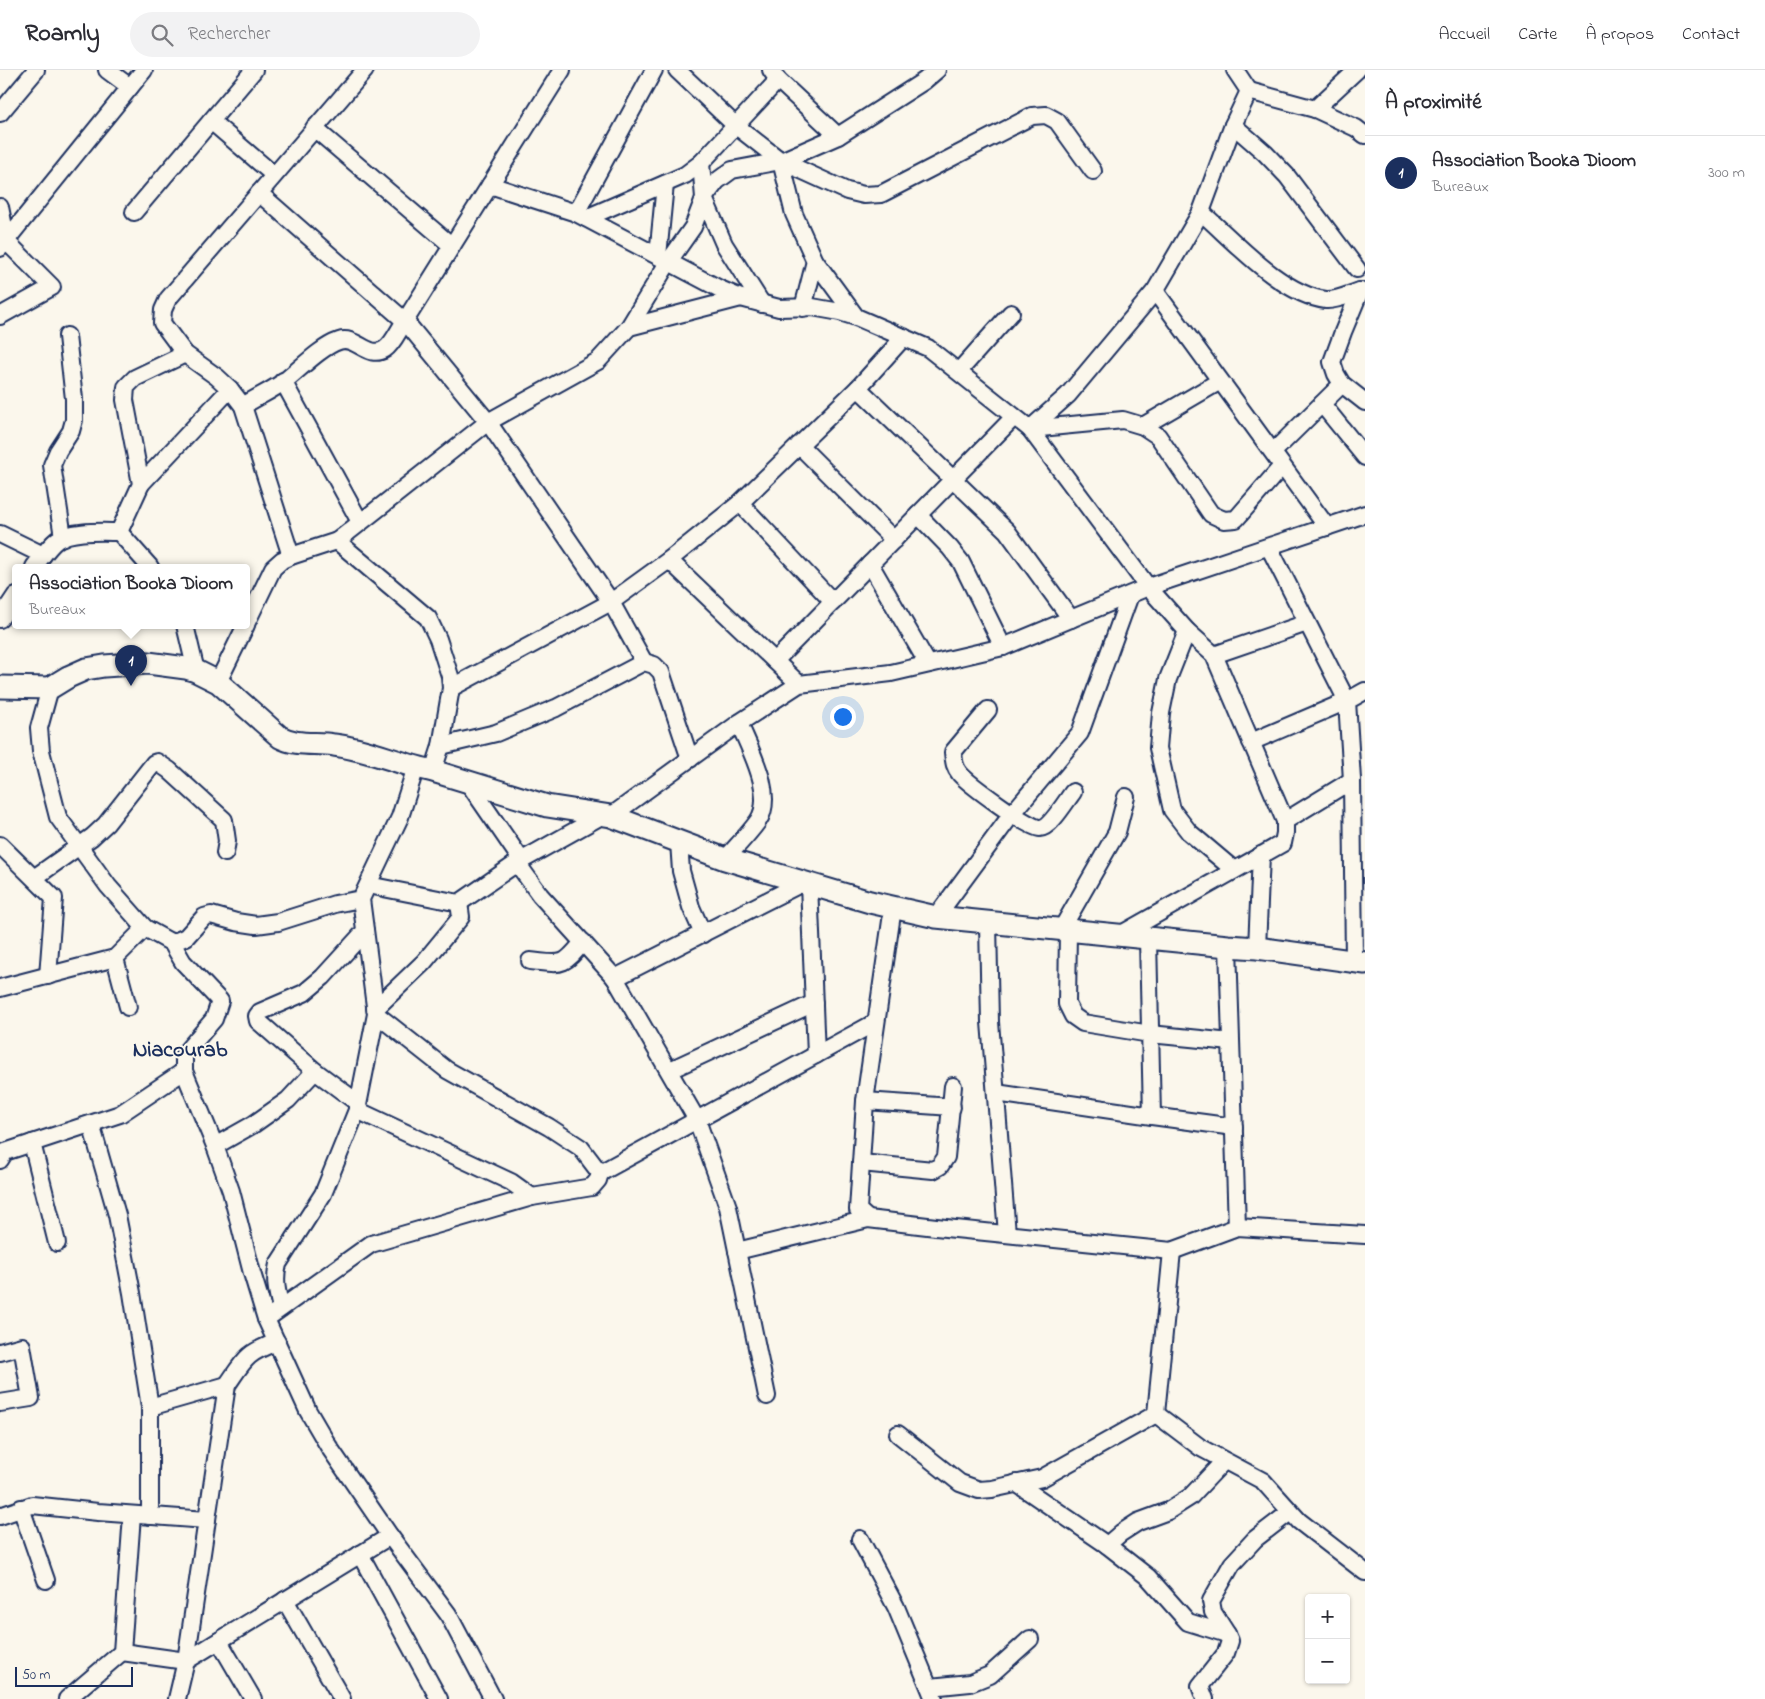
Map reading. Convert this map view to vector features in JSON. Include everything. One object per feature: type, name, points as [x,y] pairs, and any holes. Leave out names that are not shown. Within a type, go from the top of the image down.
[{"type":"street","points":[[0,114],[36,70]]},
{"type":"street","points":[[107,70],[130,88]]},
{"type":"street","points":[[4,245],[144,70]]},
{"type":"street","points":[[134,212],[254,70]]},
{"type":"street","points":[[291,556],[243,406],[230,389],[210,370],[185,354],[162,323],[163,310],[168,299],[365,70]]},
{"type":"street","points":[[243,406],[283,381],[330,345],[341,340],[350,340],[368,351],[377,352],[386,348],[405,321],[562,70]]},
{"type":"street","points":[[581,215],[654,70]]},
{"type":"street","points":[[677,70],[735,125],[781,161],[847,191],[864,195],[881,194],[1032,116],[1046,115],[1057,121],[1093,171]]},
{"type":"street","points":[[250,616],[273,568],[282,560],[337,541],[488,422],[598,361],[629,327],[663,258],[693,227],[704,198],[717,181],[732,170],[781,161],[838,136],[924,81],[937,70]]},
{"type":"street","points":[[1235,70],[1249,91],[1315,109],[1356,128],[1365,136]]},
{"type":"street","points":[[1315,109],[1357,70]]},
{"type":"street","points":[[581,215],[685,175],[701,163],[735,125],[774,75],[838,136]]},
{"type":"street","points":[[1030,429],[1068,395],[1155,291],[1201,212],[1233,125],[1249,91]]},
{"type":"street","points":[[211,121],[274,175]]},
{"type":"street","points":[[1233,125],[1265,153],[1287,176],[1357,269]]},
{"type":"street","points":[[314,128],[452,246]]},
{"type":"street","points":[[781,161],[794,214],[815,261],[856,317]]},
{"type":"street","points":[[701,163],[704,198],[724,244],[762,304]]},
{"type":"street","points":[[663,258],[665,184]]},
{"type":"street","points":[[490,185],[581,215],[720,289],[741,298],[779,308],[826,309],[856,317],[928,348],[1030,429],[1148,587],[1188,631],[1214,655],[1285,821],[1285,833],[1282,843],[1118,936]]},
{"type":"street","points":[[259,193],[405,321],[488,422],[611,602],[644,662]]},
{"type":"street","points":[[0,207],[4,245],[52,288],[0,316]]},
{"type":"street","points":[[1201,212],[1278,281],[1305,295],[1328,301],[1362,294]]},
{"type":"street","points":[[1362,294],[1355,280],[1357,269],[1365,254]]},
{"type":"street","points":[[803,308],[815,261]]},
{"type":"street","points":[[1155,291],[1327,527]]},
{"type":"street","points":[[1362,294],[1342,332],[1332,362],[1342,384],[1365,402]]},
{"type":"street","points":[[629,327],[741,298]]},
{"type":"street","points":[[959,371],[1011,313]]},
{"type":"street","points":[[63,537],[52,465],[58,451],[71,431],[74,420],[68,336]]},
{"type":"street","points":[[452,688],[611,602],[668,560],[740,503],[858,388],[904,338]]},
{"type":"street","points":[[141,484],[125,400],[126,387],[135,378],[185,354]]},
{"type":"street","points":[[283,381],[360,522]]},
{"type":"street","points":[[1143,426],[1220,381]]},
{"type":"street","points":[[1030,429],[1124,420],[1143,426],[1158,436],[1212,514],[1224,520],[1236,519],[1278,459],[1322,404],[1342,384]]},
{"type":"street","points":[[858,388],[1007,531],[1071,619]]},
{"type":"street","points":[[119,532],[141,484],[230,389]]},
{"type":"street","points":[[1322,404],[1365,457]]},
{"type":"street","points":[[775,661],[952,478],[1014,417]]},
{"type":"street","points":[[800,445],[894,540]]},
{"type":"street","points":[[740,503],[833,602]]},
{"type":"street","points":[[172,943],[186,937],[204,917],[210,915],[256,925],[278,922],[335,904],[364,892],[459,904],[520,862],[607,815],[739,723],[799,684],[891,673],[1003,646],[1130,596],[1148,587],[1365,514]]},
{"type":"street","points":[[918,515],[961,562],[1003,646]]},
{"type":"street","points":[[0,534],[38,561],[56,541],[63,537],[92,532],[119,532],[147,564]]},
{"type":"street","points":[[280,1308],[275,1284],[278,1264],[323,1194],[357,1106],[375,1011],[365,930],[364,892],[424,769],[441,746],[452,688],[444,656],[428,618],[337,541]]},
{"type":"street","points":[[0,687],[50,688],[86,669],[104,666],[148,663],[196,670],[218,682],[280,737],[288,741],[334,745],[374,753],[548,806],[607,815],[725,859],[892,907],[936,917],[1257,948],[1360,962],[1347,701],[1268,547]]},
{"type":"street","points":[[668,560],[799,684]]},
{"type":"street","points":[[870,564],[928,664]]},
{"type":"street","points":[[936,917],[1012,814],[1080,733],[1130,596]]},
{"type":"street","points":[[0,619],[12,601]]},
{"type":"street","points":[[1214,655],[1307,623]]},
{"type":"street","points":[[186,629],[196,670]]},
{"type":"street","points":[[218,682],[244,629]]},
{"type":"street","points":[[1188,631],[1168,679],[1161,713],[1158,748],[1172,810],[1189,832],[1234,870]]},
{"type":"street","points":[[441,746],[505,730],[556,708],[644,662],[654,665],[661,672],[690,758]]},
{"type":"street","points":[[50,688],[39,728],[40,751],[58,816],[108,886],[145,928],[172,943],[184,962],[220,1001],[214,1019],[184,1054],[184,1071],[216,1146],[231,1191],[266,1319],[308,1411],[324,1440],[390,1536],[448,1614],[493,1699]]},
{"type":"street","points":[[1251,742],[1347,701],[1365,691]]},
{"type":"street","points":[[988,710],[953,752],[954,765],[960,775],[1012,814],[1031,826],[1040,828],[1048,825],[1073,792]]},
{"type":"street","points":[[725,859],[759,820],[764,800],[762,782],[739,723]]},
{"type":"street","points":[[34,878],[79,847],[106,824],[154,763],[157,762],[169,770],[224,820],[227,841],[225,853]]},
{"type":"street","points":[[1285,821],[1352,780]]},
{"type":"street","points":[[467,781],[540,894],[615,978],[670,1070],[697,1120],[728,1207],[767,1396]]},
{"type":"street","points":[[1126,797],[1117,832],[1065,930],[1067,1004],[1073,1016],[1083,1023],[1150,1034],[1231,1042]]},
{"type":"street","points":[[679,842],[681,871],[691,907],[703,934]]},
{"type":"street","points":[[0,845],[54,898],[48,976]]},
{"type":"street","points":[[1257,948],[1260,855]]},
{"type":"street","points":[[615,978],[807,883]]},
{"type":"street","points":[[807,883],[816,1055]]},
{"type":"street","points":[[375,1011],[424,962],[461,917],[462,910],[459,904]]},
{"type":"street","points":[[868,1219],[858,1210],[864,1101],[892,907]]},
{"type":"street","points":[[988,923],[990,1022],[1007,1234]]},
{"type":"street","points":[[0,988],[115,958],[145,928]]},
{"type":"street","points":[[365,930],[323,977],[304,993],[260,1012],[256,1016],[258,1021],[357,1106],[510,1182],[532,1197]]},
{"type":"street","points":[[1148,938],[1152,1116]]},
{"type":"street","points":[[530,960],[560,964],[572,956],[583,942]]},
{"type":"street","points":[[1228,946],[1237,1227]]},
{"type":"street","points":[[115,958],[128,1006]]},
{"type":"street","points":[[670,1070],[814,1004]]},
{"type":"street","points":[[375,1011],[447,1070],[548,1127],[581,1148],[600,1173]]},
{"type":"street","points":[[266,1319],[371,1244],[532,1197],[592,1187],[598,1180],[600,1173],[876,1022]]},
{"type":"street","points":[[2,1153],[120,1114],[184,1071]]},
{"type":"street","points":[[216,1146],[254,1124],[288,1100],[315,1071]]},
{"type":"street","points":[[861,1163],[933,1170],[940,1166],[946,1157],[953,1086]]},
{"type":"street","points":[[996,1093],[1234,1127]]},
{"type":"street","points":[[864,1101],[952,1107]]},
{"type":"street","points":[[91,1124],[117,1215],[150,1406],[150,1516]]},
{"type":"street","points":[[32,1143],[58,1243]]},
{"type":"street","points":[[737,1251],[868,1219],[1172,1251],[1237,1227],[1365,1235]]},
{"type":"street","points":[[1156,1414],[1172,1251]]},
{"type":"street","points":[[177,1699],[186,1661],[227,1385],[248,1356],[256,1350],[277,1342]]},
{"type":"street","points":[[0,1352],[22,1346],[32,1398],[0,1403]]},
{"type":"street","points":[[150,1406],[227,1385]]},
{"type":"street","points":[[1156,1414],[1201,1448],[1263,1481],[1299,1521],[1365,1572]]},
{"type":"street","points":[[898,1434],[960,1483],[978,1490],[1042,1478],[1156,1414]]},
{"type":"street","points":[[1107,1545],[1138,1522],[1168,1511],[1190,1497],[1224,1461]]},
{"type":"street","points":[[1016,1484],[1107,1545],[1148,1577],[1188,1622],[1227,1634]]},
{"type":"street","points":[[0,1516],[32,1505],[207,1520]]},
{"type":"street","points":[[21,1508],[46,1580]]},
{"type":"street","points":[[1206,1699],[1200,1686],[1226,1653],[1230,1641],[1213,1612],[1211,1601],[1232,1564],[1255,1539],[1290,1512]]},
{"type":"street","points":[[67,1699],[122,1652],[132,1515]]},
{"type":"street","points":[[122,1652],[186,1661],[390,1536]]},
{"type":"street","points":[[860,1539],[896,1607],[932,1693],[970,1683],[990,1675],[1030,1639]]},
{"type":"street","points":[[360,1554],[439,1699]]},
{"type":"street","points":[[285,1600],[342,1699]]},
{"type":"street","points":[[219,1641],[253,1699]]},
{"type":"place","name":"Association Booka Dioom","points":[[131,686]]},
{"type":"district","name":"Niacourab","points":[[180,1048]]}]
